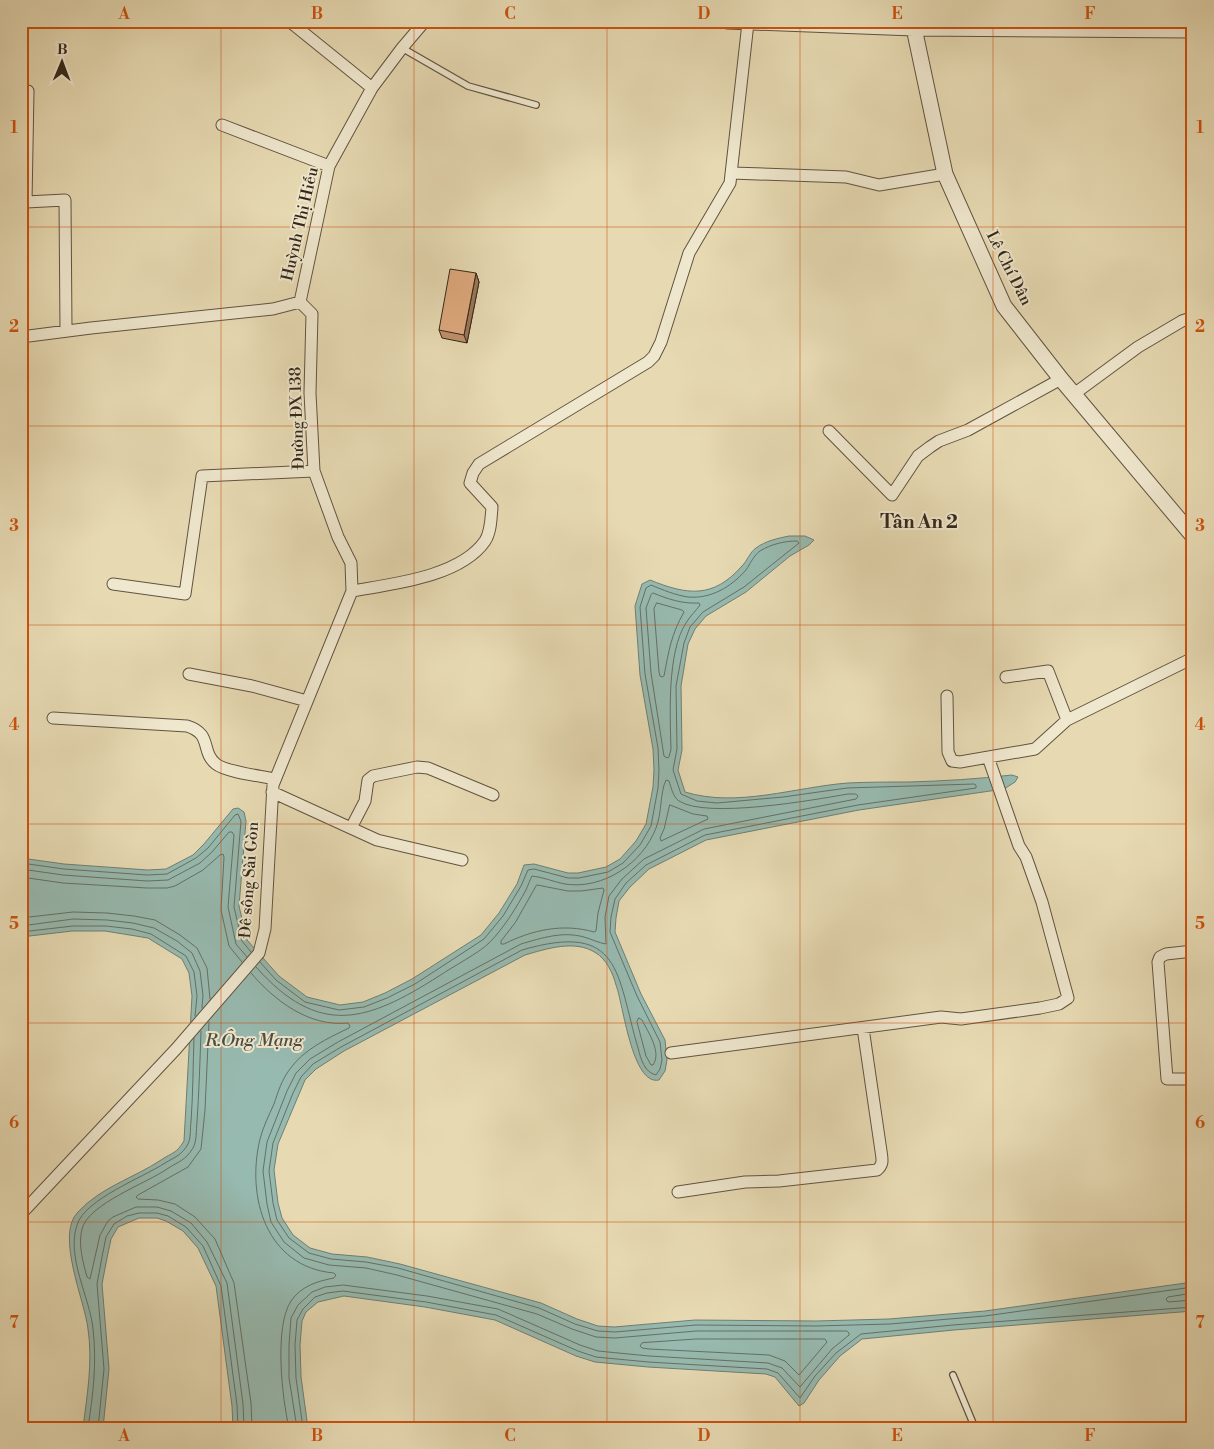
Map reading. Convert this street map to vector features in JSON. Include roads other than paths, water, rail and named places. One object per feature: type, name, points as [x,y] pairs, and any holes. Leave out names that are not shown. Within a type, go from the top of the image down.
[{"type":"street","points":[[289,21],[372,88]]},
{"type":"street","name":"Huỳnh Thị Hiếu","points":[[21,337],[66,330],[274,310],[300,302],[329,166],[372,88],[425,21]]},
{"type":"street","points":[[727,21],[748,23],[1193,30]]},
{"type":"street","points":[[352,591],[418,579],[449,568],[475,552],[486,539],[491,524],[492,507],[470,483],[473,473],[479,464],[648,362],[654,356],[661,342],[689,253],[730,183],[748,23]]},
{"type":"street","name":"Lê Chí Dân","points":[[915,25],[945,174],[1004,306],[1061,379],[1193,536]]},
{"type":"street","points":[[28,91],[26,202],[65,200],[66,330]]},
{"type":"street","points":[[222,125],[329,166]]},
{"type":"street","points":[[732,173],[846,177],[879,185],[945,174]]},
{"type":"street","name":"Đường ĐX 138","points":[[300,302],[312,314],[310,393],[314,472],[338,537],[351,563],[352,591]]},
{"type":"street","points":[[1074,394],[1138,347],[1182,320],[1188,319],[1193,325]]},
{"type":"street","points":[[829,431],[892,495],[918,456],[930,447],[939,441],[968,430],[1061,379]]},
{"type":"street","points":[[113,584],[185,594],[202,476],[314,472]]},
{"type":"street","name":"Đê sông Sài Gòn","points":[[21,1214],[176,1049],[259,953],[265,929],[272,792],[275,779],[352,591]]},
{"type":"street","points":[[948,696],[948,752],[952,761],[960,762],[988,758],[1035,749],[1067,720],[1193,658]]},
{"type":"street","points":[[1006,677],[1048,671],[1067,720]]},
{"type":"street","points":[[189,674],[252,686],[307,701]]},
{"type":"street","points":[[53,718],[187,726],[201,733],[213,762],[221,768],[275,779]]},
{"type":"street","points":[[671,1053],[941,1017],[961,1019],[1040,1008],[1060,1004],[1068,998],[1042,902],[1026,857],[1019,846],[988,758]]},
{"type":"street","points":[[351,828],[364,801],[368,780],[373,776],[423,767],[493,795]]},
{"type":"street","points":[[272,792],[377,840],[462,860]]},
{"type":"street","points":[[1193,951],[1166,954],[1160,957],[1158,962],[1167,1079],[1193,1079]]},
{"type":"street","points":[[678,1192],[745,1182],[779,1181],[877,1170],[883,1162],[862,1028]]},
{"type":"lane","points":[[402,48],[463,84],[536,105]]},
{"type":"lane","points":[[953,1375],[975,1428]]},
{"type":"water","name":"R.Ông Mạng","points":[[789,536],[805,536],[814,540],[790,556],[746,592],[706,616],[695,629],[688,644],[681,686],[682,750],[678,770],[685,792],[725,798],[766,795],[848,783],[935,781],[1012,775],[1018,777],[1015,782],[1004,789],[859,810],[706,840],[649,869],[630,887],[619,901],[615,932],[641,994],[665,1040],[667,1060],[665,1071],[659,1080],[650,1078],[642,1070],[635,1057],[615,980],[609,967],[600,956],[588,949],[570,946],[560,946],[525,955],[344,1051],[316,1069],[305,1080],[278,1144],[274,1170],[282,1218],[293,1235],[310,1248],[332,1254],[367,1257],[400,1264],[541,1303],[598,1326],[614,1327],[695,1320],[816,1321],[889,1319],[985,1311],[1193,1282],[1193,1311],[862,1339],[840,1356],[819,1380],[804,1403],[799,1406],[775,1377],[766,1374],[595,1362],[576,1356],[495,1320],[425,1307],[344,1296],[318,1302],[306,1312],[302,1321],[300,1345],[301,1377],[308,1428],[233,1428],[232,1406],[216,1286],[198,1248],[183,1231],[157,1218],[139,1218],[118,1227],[111,1239],[102,1284],[109,1369],[103,1428],[83,1428],[90,1354],[86,1317],[70,1252],[69,1236],[72,1222],[87,1203],[118,1183],[174,1152],[184,1141],[192,996],[189,973],[182,959],[148,938],[105,931],[72,931],[21,937],[21,858],[64,864],[148,870],[166,869],[193,855],[233,809],[238,808],[244,812],[246,821],[239,906],[247,940],[279,976],[307,997],[340,1005],[363,1002],[385,993],[412,979],[481,935],[499,913],[517,884],[524,865],[534,864],[568,873],[578,873],[606,867],[620,859],[636,841],[646,824],[653,787],[654,770],[653,749],[640,675],[635,606],[642,584],[650,580],[688,591],[710,589],[731,577],[754,550],[772,540]]},
{"type":"district","name":"Tân An 2","points":[[919,522]]}]
